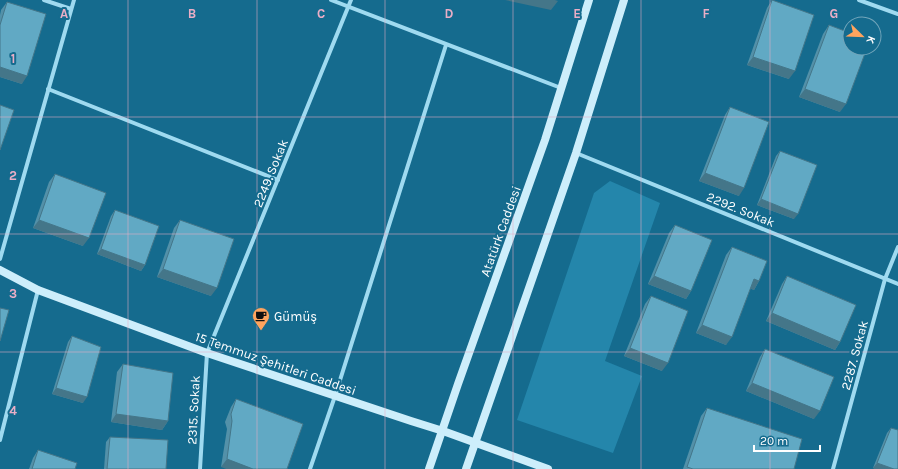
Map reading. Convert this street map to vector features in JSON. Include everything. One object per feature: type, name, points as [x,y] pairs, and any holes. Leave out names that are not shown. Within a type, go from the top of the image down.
[{"type":"main road","name":"Atatürk Caddesi","points":[[429,469],[545,140],[589,0]]},
{"type":"main road","points":[[466,469],[576,153],[624,0]]},
{"type":"main road","name":"15 Temmuz Şehitleri Caddesi","points":[[0,270],[38,290],[207,353],[410,421],[443,430],[548,469]]},
{"type":"street","points":[[44,0],[71,9]]},
{"type":"street","points":[[0,258],[74,0]]},
{"type":"street","points":[[331,0],[561,89]]},
{"type":"street","name":"2249. Sokak","points":[[207,353],[351,0]]},
{"type":"street","points":[[859,0],[898,14]]},
{"type":"street","points":[[310,469],[335,396],[446,45]]},
{"type":"street","points":[[48,88],[278,180]]},
{"type":"street","name":"2292. Sokak","points":[[576,153],[898,284]]},
{"type":"street","name":"2287. Sokak","points":[[833,469],[886,279],[898,247]]},
{"type":"street","points":[[0,440],[38,290]]},
{"type":"street","name":"2315. Sokak","points":[[200,469],[207,353]]},
{"type":"shaded area","points":[[610,181],[660,203],[605,361],[642,376],[613,453],[517,420],[594,193]]},
{"type":"building","points":[[772,0],[814,15],[795,71],[753,57]]},
{"type":"building","points":[[7,2],[46,14],[27,76],[0,67],[0,25]]},
{"type":"building","points":[[829,25],[842,30],[842,56],[864,56],[846,104],[805,89]]},
{"type":"building","points":[[0,105],[14,110],[0,150]]},
{"type":"building","points":[[730,107],[769,122],[744,188],[705,173]]},
{"type":"building","points":[[780,151],[817,165],[798,214],[761,199]]},
{"type":"building","points":[[55,174],[106,193],[89,238],[39,220]]},
{"type":"building","points":[[115,210],[159,226],[145,265],[101,249]]},
{"type":"building","points":[[180,220],[234,239],[217,288],[163,269]]},
{"type":"building","points":[[675,225],[712,240],[691,291],[654,276]]},
{"type":"building","points":[[732,247],[767,261],[759,281],[754,279],[732,337],[702,325]]},
{"type":"building","points":[[787,276],[856,305],[840,342],[772,313]]},
{"type":"building","points":[[651,296],[688,311],[668,363],[630,348]]},
{"type":"building","points":[[0,308],[9,310],[0,341]]},
{"type":"building","points":[[72,336],[101,347],[87,397],[56,388]]},
{"type":"building","points":[[765,349],[834,377],[820,411],[752,383]]},
{"type":"building","points":[[123,364],[173,373],[168,421],[116,414]]},
{"type":"building","points":[[236,399],[303,424],[287,469],[253,469],[227,459],[232,421],[231,414]]},
{"type":"building","points":[[707,408],[802,439],[794,469],[693,469],[687,467]]},
{"type":"building","points":[[891,428],[898,430],[898,469],[877,463]]},
{"type":"building","points":[[110,437],[168,440],[166,469],[107,469]]},
{"type":"building","points":[[38,450],[77,463],[75,469],[32,469]]},
{"type":"place","name":"Gümüş","points":[[261,331]]}]
